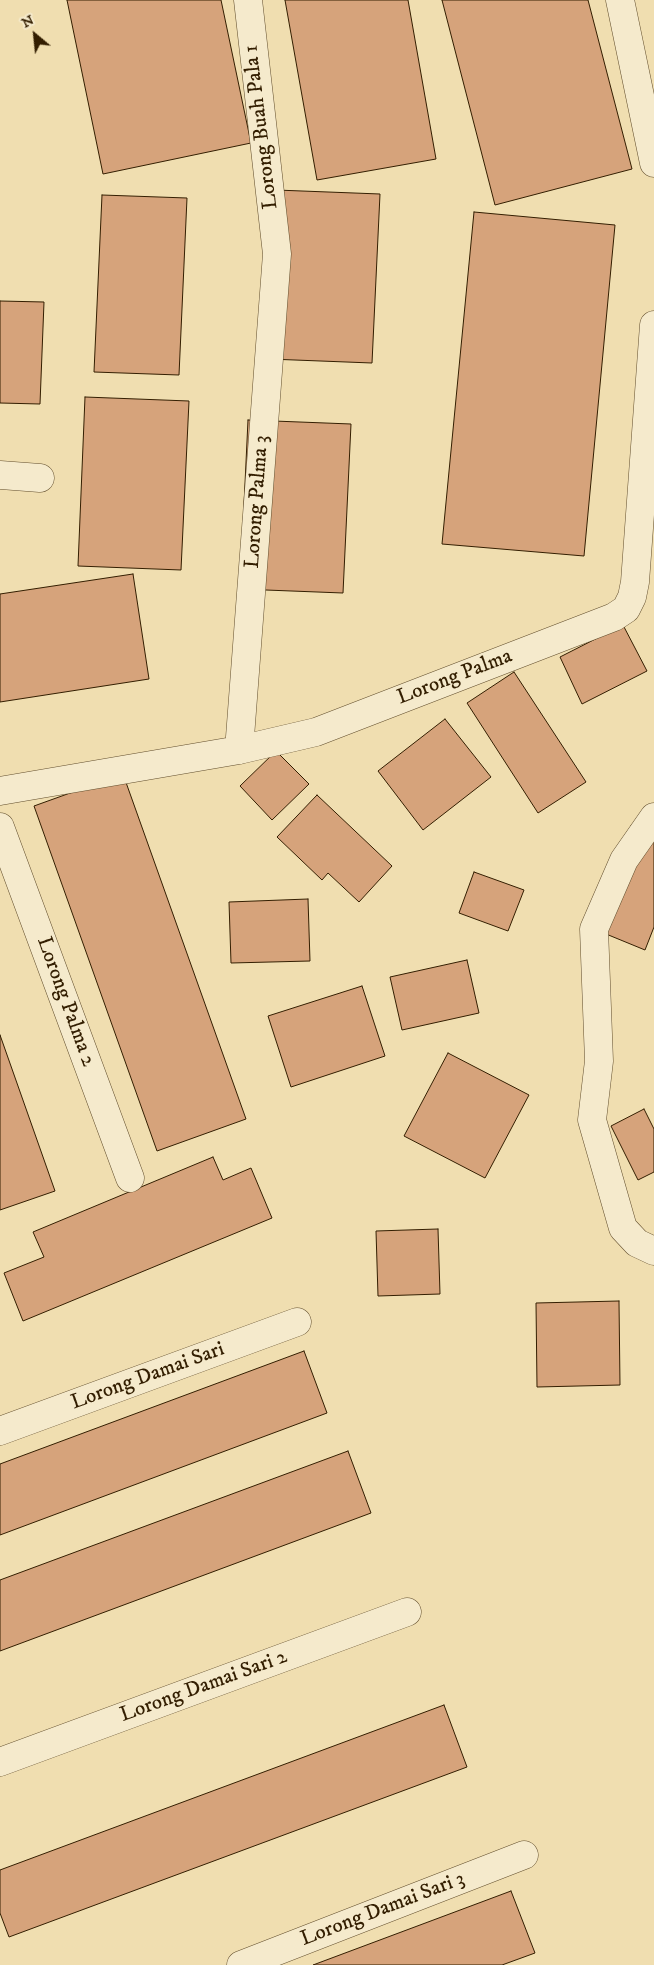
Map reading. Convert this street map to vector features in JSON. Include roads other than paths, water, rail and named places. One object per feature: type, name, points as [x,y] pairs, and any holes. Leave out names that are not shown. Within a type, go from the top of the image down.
[{"type":"street","name":"Lorong Buah Pala 1","points":[[248,0],[277,254]]},
{"type":"street","points":[[620,0],[654,163]]},
{"type":"street","name":"Lorong Palma 3","points":[[239,750],[277,254]]},
{"type":"street","name":"Lorong Palma","points":[[0,790],[239,750],[316,732],[614,617],[626,609],[632,597],[635,582],[654,325]]},
{"type":"street","points":[[0,475],[40,478]]},
{"type":"street","points":[[654,817],[624,860],[594,929],[599,1061],[592,1120],[623,1228],[637,1243],[654,1251]]},
{"type":"street","name":"Lorong Palma 2","points":[[0,826],[130,1178]]},
{"type":"street","name":"Lorong Damai Sari","points":[[0,1431],[297,1322]]},
{"type":"street","name":"Lorong Damai Sari 2","points":[[0,1762],[407,1612]]},
{"type":"street","name":"Lorong Damai Sari 3","points":[[241,1965],[524,1855]]}]
